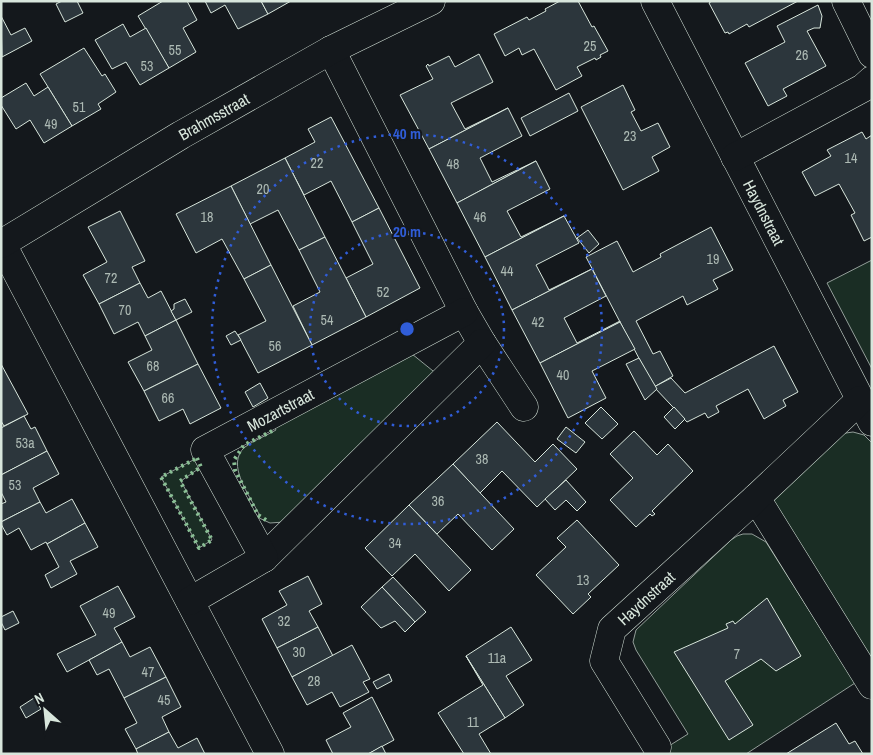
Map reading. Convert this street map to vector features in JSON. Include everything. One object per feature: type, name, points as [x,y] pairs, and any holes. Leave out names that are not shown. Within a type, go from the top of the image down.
[{"type":"street","name":"Brahmsstraat","points":[[2,243],[181,135],[331,50],[432,1]]},
{"type":"street","name":"Haydnstraat","points":[[655,1],[866,411],[756,498],[612,629],[604,661],[657,747]]},
{"type":"street","points":[[846,1],[872,54]]},
{"type":"street","points":[[331,50],[464,312],[524,407]]},
{"type":"street","points":[[735,157],[863,88],[872,80]]},
{"type":"street","points":[[2,243],[270,754]]},
{"type":"street","name":"Mozartstraat","points":[[264,558],[205,450],[464,312]]},
{"type":"street","points":[[190,602],[264,558],[482,343]]},
{"type":"street","points":[[756,498],[872,685]]},
{"type":"green space","points":[[872,260],[872,369],[827,283]]},
{"type":"green space","points":[[412,354],[438,375],[284,522],[270,523],[257,517],[259,514],[245,489],[238,471],[237,462],[239,454],[245,447],[276,430],[275,428]]},
{"type":"green space","points":[[853,432],[864,435],[872,443],[872,667],[773,502],[779,490],[839,434]]},
{"type":"green space","points":[[197,458],[201,467],[181,481],[212,540],[199,548],[161,477]]},
{"type":"green space","points":[[743,534],[752,534],[766,542],[855,683],[746,754],[656,754],[688,734],[636,650],[633,642],[636,630],[731,540]]},
{"type":"building","points":[[62,1],[77,1],[83,13],[65,22],[56,4]]},
{"type":"building","points":[[163,1],[187,1],[197,20],[183,28],[196,52],[169,68],[138,16]]},
{"type":"building","points":[[205,1],[261,1],[268,14],[238,29],[225,5],[211,13]]},
{"type":"building","points":[[261,1],[291,1],[268,14]]},
{"type":"building","points":[[560,1],[578,1],[608,51],[600,55],[601,57],[596,60],[595,58],[577,67],[582,76],[556,90],[534,49],[522,55],[519,48],[505,56],[494,34],[527,17],[529,20]]},
{"type":"building","points":[[712,1],[798,1],[749,27],[747,24],[729,34],[728,32],[725,33],[709,3]]},
{"type":"building","points":[[818,5],[822,16],[820,28],[807,31],[826,66],[783,89],[787,96],[768,106],[745,63],[785,42],[777,26]]},
{"type":"building","points":[[1,16],[11,35],[25,28],[32,41],[2,57]]},
{"type":"building","points":[[123,24],[130,37],[146,28],[169,68],[140,85],[126,62],[112,69],[95,40]]},
{"type":"building","points":[[84,48],[102,76],[105,74],[116,92],[98,104],[101,109],[72,126],[40,74]]},
{"type":"building","points":[[479,54],[493,82],[451,103],[465,129],[508,108],[429,149],[400,95],[433,79],[426,66],[428,64],[429,66],[449,56],[455,67]]},
{"type":"building","points":[[26,83],[34,96],[48,87],[72,126],[44,143],[30,120],[16,129],[1,105],[1,98]]},
{"type":"building","points":[[623,85],[635,110],[631,112],[641,131],[658,123],[670,147],[652,157],[659,171],[623,190],[581,107]]},
{"type":"building","points":[[569,93],[578,111],[530,136],[521,118]]},
{"type":"building","points":[[508,108],[522,136],[480,158],[492,182],[536,161],[457,203],[429,149]]},
{"type":"building","points":[[331,117],[379,208],[352,222],[331,181],[304,195],[285,158],[315,142],[308,129]]},
{"type":"building","points":[[862,132],[866,139],[872,135],[872,237],[864,241],[851,215],[855,213],[839,184],[815,196],[802,172],[831,156],[827,150]]},
{"type":"building","points":[[285,158],[325,237],[299,250],[278,210],[250,224],[231,186]]},
{"type":"building","points":[[536,161],[550,189],[507,211],[521,237],[564,216],[485,257],[457,203]]},
{"type":"building","points":[[231,186],[271,265],[244,279],[222,239],[196,253],[176,214]]},
{"type":"building","points":[[379,208],[420,288],[366,317],[346,278],[373,264],[352,222]]},
{"type":"building","points":[[120,211],[145,261],[132,267],[140,283],[99,304],[83,275],[107,262],[88,227]]},
{"type":"building","points":[[564,216],[579,243],[536,265],[549,290],[592,269],[512,310],[485,257]]},
{"type":"building","points":[[711,227],[733,270],[713,280],[718,289],[687,305],[683,296],[636,321],[653,354],[660,351],[673,376],[654,387],[586,257],[617,241],[633,272],[661,257],[660,254]]},
{"type":"building","points":[[588,230],[599,244],[589,253],[577,238]]},
{"type":"building","points":[[325,237],[366,317],[312,345],[293,306],[320,292],[299,250]]},
{"type":"building","points":[[271,265],[312,345],[258,373],[238,335],[266,321],[244,279]]},
{"type":"building","points":[[592,269],[606,296],[564,318],[577,343],[620,322],[540,363],[512,310]]},
{"type":"building","points":[[140,283],[148,298],[161,291],[176,320],[145,336],[138,322],[114,334],[99,304]]},
{"type":"building","points":[[185,299],[192,312],[176,320],[171,311],[174,309],[174,304]]},
{"type":"building","points":[[176,320],[198,364],[144,391],[128,362],[152,350],[145,336]]},
{"type":"building","points":[[620,322],[635,349],[592,371],[606,398],[568,418],[540,363]]},
{"type":"building","points":[[235,331],[241,340],[231,345],[226,336]]},
{"type":"building","points":[[774,346],[798,392],[783,400],[786,406],[764,419],[748,389],[716,406],[719,412],[708,418],[705,413],[687,422],[654,387],[671,378],[685,393]]},
{"type":"building","points":[[639,358],[657,389],[645,400],[626,364]]},
{"type":"building","points":[[1,364],[28,414],[4,426],[1,421]]},
{"type":"building","points":[[198,364],[221,408],[190,424],[183,409],[159,421],[144,391]]},
{"type":"building","points":[[260,383],[268,398],[253,407],[245,392]]},
{"type":"building","points":[[601,407],[618,424],[602,439],[585,423]]},
{"type":"building","points":[[674,407],[685,419],[675,429],[664,417]]},
{"type":"building","points":[[24,416],[31,429],[35,427],[47,451],[1,475],[1,428]]},
{"type":"building","points":[[497,422],[535,462],[553,444],[577,469],[537,507],[502,471],[480,493],[453,464]]},
{"type":"building","points":[[566,427],[585,442],[576,453],[557,439]]},
{"type":"building","points":[[634,431],[657,455],[668,444],[693,471],[652,511],[655,514],[652,516],[650,514],[636,527],[610,500],[633,478],[610,454]]},
{"type":"building","points":[[47,451],[59,474],[33,488],[40,502],[1,522],[1,504],[6,502],[1,492],[1,475]]},
{"type":"building","points":[[453,464],[514,529],[492,550],[458,514],[437,534],[409,505]]},
{"type":"building","points":[[566,480],[586,502],[577,511],[566,500],[555,510],[545,499]]},
{"type":"building","points":[[72,499],[85,523],[47,544],[46,542],[31,550],[19,528],[7,535],[1,524],[1,522],[40,502],[46,513]]},
{"type":"building","points":[[409,505],[471,570],[449,591],[415,554],[392,576],[365,548]]},
{"type":"building","points":[[577,520],[619,565],[588,594],[591,597],[573,614],[536,575],[566,547],[557,538]]},
{"type":"building","points":[[85,523],[98,547],[70,561],[77,574],[51,588],[45,575],[59,567],[47,544]]},
{"type":"building","points":[[308,576],[322,604],[309,611],[318,627],[277,648],[262,619],[287,605],[279,591]]},
{"type":"building","points":[[393,577],[426,612],[415,622],[382,587]]},
{"type":"building","points":[[118,586],[135,617],[114,628],[122,642],[67,672],[57,654],[96,635],[80,606]]},
{"type":"building","points":[[382,587],[415,622],[405,632],[395,621],[381,628],[361,607]]},
{"type":"building","points":[[767,598],[801,656],[776,671],[761,659],[725,681],[753,725],[729,740],[674,652],[728,628],[726,624],[733,621],[735,624]]},
{"type":"building","points":[[13,611],[19,623],[5,630],[1,617]]},
{"type":"building","points":[[318,627],[333,656],[292,677],[277,648]]},
{"type":"building","points":[[511,627],[532,660],[506,676],[524,705],[505,718],[466,656]]},
{"type":"building","points":[[122,642],[130,657],[150,647],[166,677],[124,698],[109,669],[97,675],[89,660]]},
{"type":"building","points":[[352,645],[370,679],[363,682],[369,692],[340,707],[332,692],[307,705],[292,677]]},
{"type":"building","points":[[466,656],[505,718],[479,734],[491,754],[464,754],[438,713],[483,685]]},
{"type":"building","points":[[389,674],[392,681],[377,689],[373,682]]},
{"type":"building","points":[[166,677],[181,707],[162,717],[169,732],[136,749],[125,729],[137,723],[124,698]]},
{"type":"building","points":[[372,697],[394,740],[368,754],[333,754],[326,740],[351,727],[343,713]]},
{"type":"building","points":[[34,698],[41,709],[26,718],[20,707]]},
{"type":"building","points":[[836,723],[849,744],[855,741],[863,754],[786,754]]},
{"type":"building","points":[[169,732],[178,748],[197,738],[205,754],[138,754],[136,749]]},
{"type":"building","points":[[382,746],[386,754],[368,754]]},
{"type":"hedge","points":[[266,520],[258,515],[235,470],[234,460],[244,445],[274,430]]},
{"type":"hedge","points":[[197,458],[201,467],[180,481],[212,540],[199,548],[161,477],[197,458]]}]
